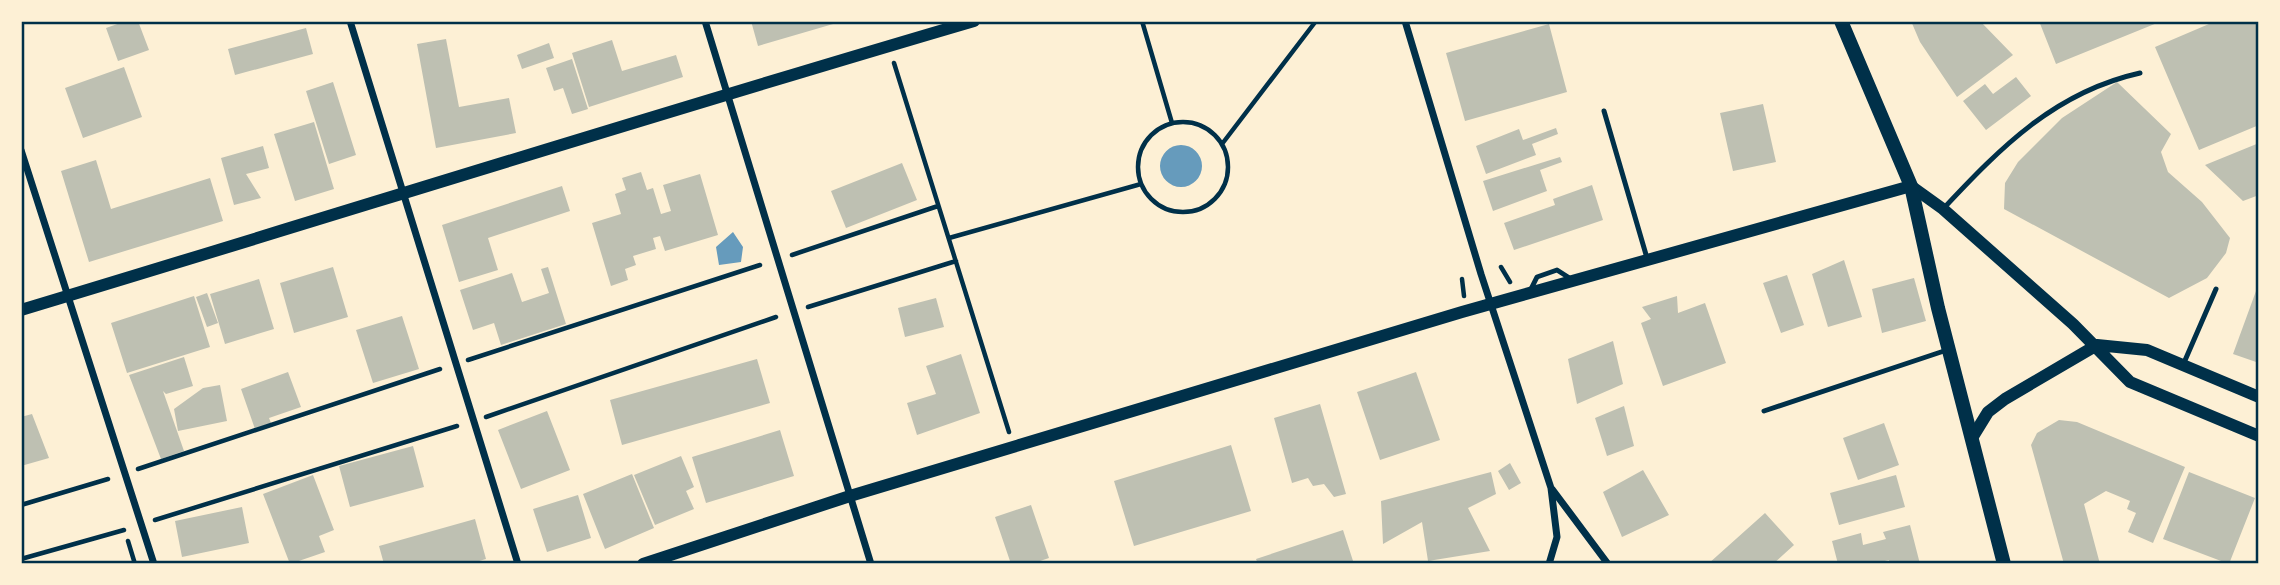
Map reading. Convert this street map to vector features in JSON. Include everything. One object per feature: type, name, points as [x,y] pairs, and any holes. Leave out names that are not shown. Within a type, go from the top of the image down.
[{"type":"main road","points":[[1841,21],[1911,186],[2004,564]]},
{"type":"street","points":[[350,21],[518,564]]},
{"type":"street","points":[[705,21],[871,564]]},
{"type":"street","points":[[21,310],[404,195],[727,93],[974,21]]},
{"type":"street","points":[[1405,21],[1490,304],[1551,488],[1556,537],[1549,564]]},
{"type":"street","points":[[21,150],[154,564]]},
{"type":"street","points":[[643,564],[850,496],[1490,304],[1911,186],[1943,209],[2097,345],[2130,382],[2259,436]]},
{"type":"street","points":[[1972,438],[1988,412],[2005,399],[2097,345],[2147,350],[2259,397]]},
{"type":"street","points":[[1551,488],[1608,564]]},
{"type":"lane","points":[[1943,209],[2029,124],[2108,80],[2140,73]]},
{"type":"lane","points":[[1604,111],[1647,258]]},
{"type":"lane","points":[[2183,365],[2216,289]]},
{"type":"lane","points":[[1764,411],[1949,349]]},
{"type":"path","points":[[1142,21],[1172,123]]},
{"type":"path","points":[[1222,144],[1316,21]]},
{"type":"path","points":[[892,57],[1013,447]]},
{"type":"path","points":[[1172,123],[1201,125],[1213,133],[1228,158],[1228,174],[1223,189],[1214,201],[1185,213],[1169,211],[1155,203],[1141,184],[1138,164],[1141,150],[1159,129],[1172,123]]},
{"type":"path","points":[[949,238],[1141,184]]},
{"type":"path","points":[[792,255],[938,206]]},
{"type":"path","points":[[808,307],[956,261]]},
{"type":"path","points":[[467,360],[760,265]]},
{"type":"path","points":[[1501,267],[1512,286]]},
{"type":"path","points":[[1462,279],[1464,297]]},
{"type":"path","points":[[485,418],[776,317]]},
{"type":"path","points":[[137,469],[440,369]]},
{"type":"path","points":[[155,520],[457,426]]},
{"type":"path","points":[[21,505],[108,479]]},
{"type":"path","points":[[21,559],[124,530]]},
{"type":"water","points":[[1181,145],[1196,151],[1202,166],[1196,181],[1181,187],[1166,181],[1160,166],[1166,151]]},
{"type":"water","points":[[733,232],[743,247],[741,262],[719,265],[716,247]]},
{"type":"building","points":[[126,21],[138,21],[149,50],[118,61],[106,28]]},
{"type":"building","points":[[751,21],[840,21],[840,22],[758,46]]},
{"type":"building","points":[[1911,21],[1980,21],[2013,55],[1957,97],[1920,42]]},
{"type":"building","points":[[2039,21],[2162,21],[2056,64]]},
{"type":"building","points":[[2216,21],[2259,21],[2259,125],[2199,150],[2155,47]]},
{"type":"building","points":[[1549,24],[1567,92],[1465,121],[1446,53]]},
{"type":"building","points":[[306,28],[313,54],[235,75],[228,49]]},
{"type":"building","points":[[446,39],[459,107],[509,98],[516,133],[436,148],[417,44]]},
{"type":"building","points":[[612,40],[622,71],[676,55],[683,77],[589,107],[572,53]]},
{"type":"building","points":[[549,43],[554,58],[522,69],[517,55]]},
{"type":"building","points":[[572,59],[588,109],[572,114],[563,88],[554,91],[546,68]]},
{"type":"building","points":[[124,67],[142,117],[83,138],[65,88]]},
{"type":"building","points":[[2016,77],[2031,96],[1986,130],[1963,101],[1985,84],[1993,94]]},
{"type":"building","points":[[333,82],[356,155],[329,164],[306,91]]},
{"type":"building","points":[[2117,82],[2171,134],[2161,152],[2168,172],[2202,202],[2230,238],[2226,253],[2207,278],[2169,298],[2004,209],[2005,183],[2018,162],[2062,118]]},
{"type":"building","points":[[1763,104],[1776,162],[1733,171],[1720,113]]},
{"type":"building","points":[[314,122],[334,189],[295,201],[274,134]]},
{"type":"building","points":[[1556,128],[1558,134],[1532,144],[1536,155],[1486,174],[1476,146],[1519,129],[1523,140]]},
{"type":"building","points":[[2259,143],[2259,195],[2243,201],[2205,165]]},
{"type":"building","points":[[263,146],[269,168],[246,174],[261,198],[234,205],[221,158]]},
{"type":"building","points":[[1560,157],[1562,162],[1540,170],[1547,191],[1493,211],[1483,181]]},
{"type":"building","points":[[96,160],[111,209],[210,178],[223,221],[89,262],[61,171]]},
{"type":"building","points":[[902,163],[917,200],[846,228],[831,191]]},
{"type":"building","points":[[641,172],[647,190],[653,188],[661,214],[671,211],[663,185],[700,174],[718,235],[665,251],[660,236],[653,238],[656,249],[633,256],[636,265],[625,269],[628,280],[611,286],[592,223],[621,214],[615,194],[626,190],[622,178]]},
{"type":"building","points":[[1592,185],[1603,220],[1514,250],[1504,223],[1555,205],[1553,199]]},
{"type":"building","points":[[562,186],[570,211],[488,238],[498,270],[459,282],[442,225]]},
{"type":"building","points":[[1844,260],[1862,317],[1828,327],[1812,274]]},
{"type":"building","points":[[333,267],[348,317],[294,333],[280,283]]},
{"type":"building","points":[[548,267],[566,324],[501,345],[494,323],[473,330],[460,290],[512,273],[522,302],[549,293],[541,269]]},
{"type":"building","points":[[1787,275],[1804,325],[1781,333],[1763,283]]},
{"type":"building","points":[[1914,278],[1926,321],[1882,333],[1872,289]]},
{"type":"building","points":[[259,279],[274,329],[225,344],[210,294]]},
{"type":"building","points":[[2256,291],[2259,292],[2259,363],[2233,354]]},
{"type":"building","points":[[207,293],[218,323],[207,327],[196,297]]},
{"type":"building","points":[[194,296],[210,347],[127,373],[111,323]]},
{"type":"building","points":[[1677,296],[1678,313],[1705,303],[1726,363],[1663,386],[1641,323],[1651,319],[1642,307]]},
{"type":"building","points":[[936,298],[944,327],[905,337],[898,308]]},
{"type":"building","points":[[402,316],[419,369],[373,383],[356,330]]},
{"type":"building","points":[[1613,341],[1623,384],[1577,404],[1568,359]]},
{"type":"building","points":[[961,354],[980,413],[917,435],[907,403],[936,394],[926,366]]},
{"type":"building","points":[[184,357],[193,386],[166,394],[163,391],[184,451],[161,459],[129,375]]},
{"type":"building","points":[[757,359],[770,403],[622,445],[610,400]]},
{"type":"building","points":[[288,372],[301,407],[269,418],[271,423],[255,429],[241,389]]},
{"type":"building","points":[[1416,372],[1440,440],[1380,460],[1357,392]]},
{"type":"building","points":[[220,385],[227,421],[178,431],[174,409],[203,388]]},
{"type":"building","points":[[1320,404],[1346,494],[1334,497],[1324,484],[1313,486],[1308,478],[1292,483],[1274,418]]},
{"type":"building","points":[[1624,406],[1634,446],[1607,456],[1595,418]]},
{"type":"building","points":[[547,411],[570,470],[521,489],[498,430]]},
{"type":"building","points":[[32,414],[49,458],[21,466],[21,417]]},
{"type":"building","points":[[2059,420],[2077,422],[2185,467],[2153,543],[2128,532],[2136,513],[2127,509],[2130,501],[2106,491],[2084,504],[2100,564],[2064,564],[2031,445],[2037,433]]},
{"type":"building","points":[[1884,423],[1899,465],[1858,480],[1843,438]]},
{"type":"building","points":[[780,430],[794,476],[706,503],[692,457]]},
{"type":"building","points":[[1231,445],[1251,511],[1134,546],[1114,481]]},
{"type":"building","points":[[413,446],[424,487],[350,507],[339,466]]},
{"type":"building","points":[[681,456],[694,487],[686,491],[694,509],[655,525],[634,475]]},
{"type":"building","points":[[1510,463],[1521,483],[1509,490],[1498,471]]},
{"type":"building","points":[[1643,470],[1669,515],[1622,537],[1603,492]]},
{"type":"building","points":[[1491,472],[1496,494],[1468,508],[1490,551],[1428,561],[1422,522],[1383,544],[1381,501]]},
{"type":"building","points":[[2189,472],[2255,498],[2229,564],[2163,539]]},
{"type":"building","points":[[632,474],[654,528],[605,549],[583,494]]},
{"type":"building","points":[[313,475],[334,530],[319,536],[325,552],[290,564],[263,494]]},
{"type":"building","points":[[1896,475],[1905,507],[1839,525],[1830,493]]},
{"type":"building","points":[[578,495],[591,538],[547,552],[533,509]]},
{"type":"building","points":[[1031,505],[1049,558],[1031,564],[1011,564],[995,517]]},
{"type":"building","points":[[242,507],[249,543],[182,557],[175,521]]},
{"type":"building","points":[[1765,513],[1794,545],[1773,564],[1708,564]]},
{"type":"building","points":[[475,519],[486,559],[469,564],[384,564],[379,546]]},
{"type":"building","points":[[1910,525],[1920,564],[1889,564],[1889,560],[1872,564],[1838,564],[1832,541],[1861,533],[1863,545],[1886,539],[1883,532]]},
{"type":"building","points":[[1343,530],[1354,564],[1258,564],[1256,559]]}]
